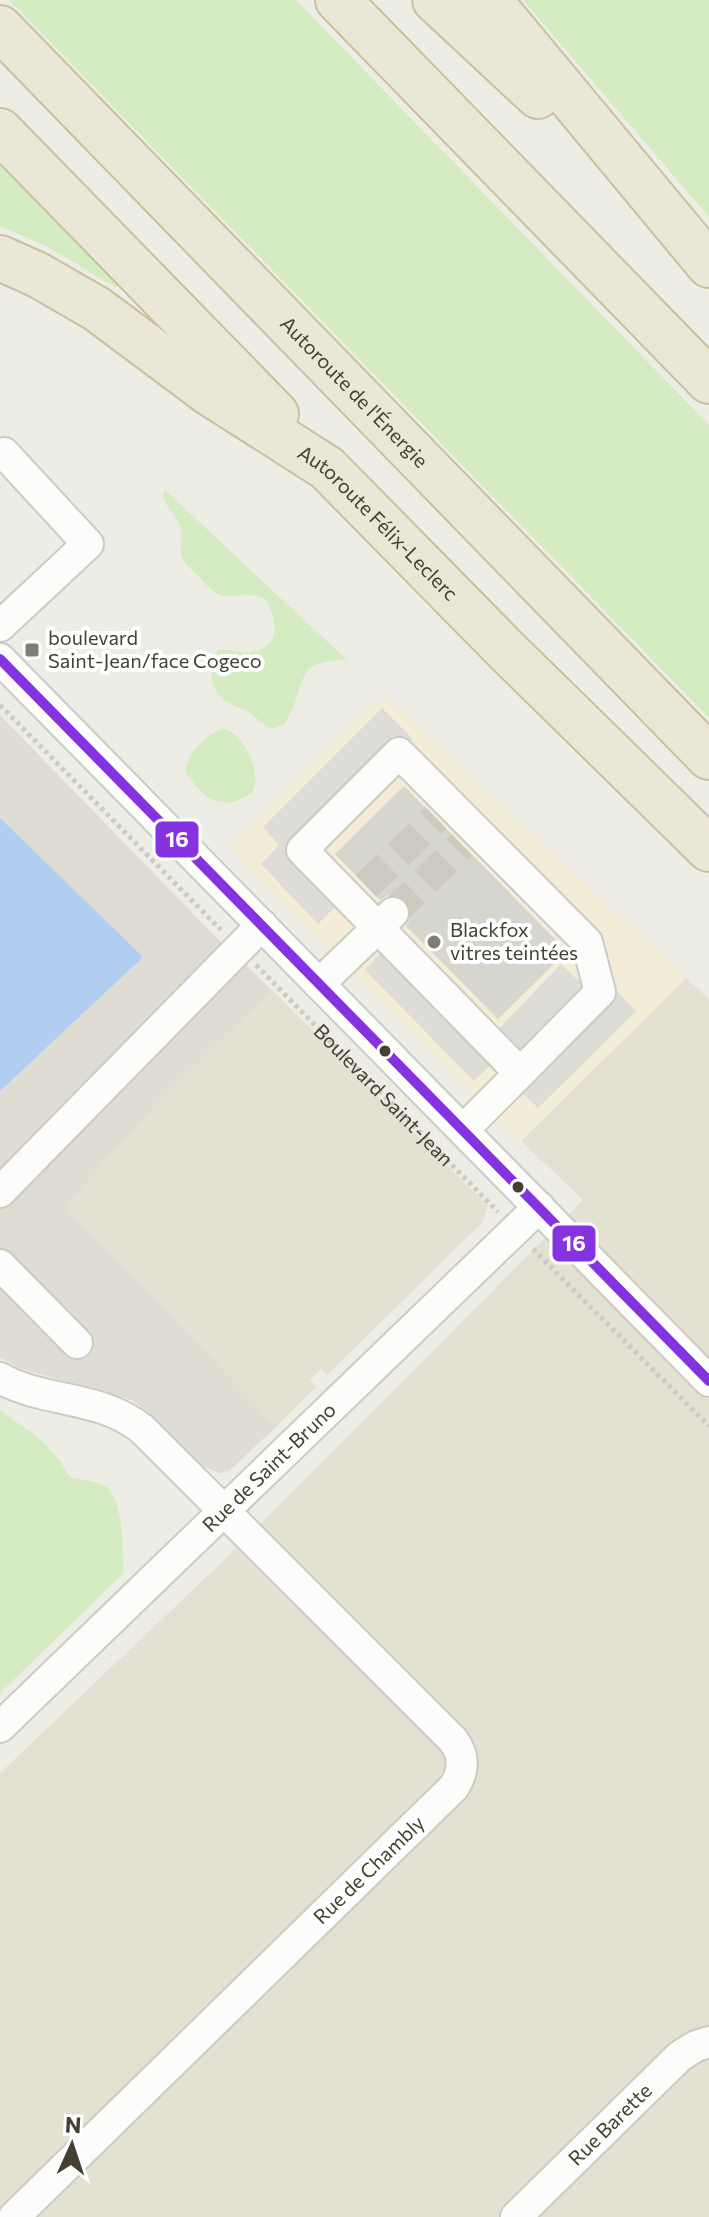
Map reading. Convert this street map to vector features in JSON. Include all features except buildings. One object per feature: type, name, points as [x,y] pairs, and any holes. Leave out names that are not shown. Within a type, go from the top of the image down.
[{"type":"highway","points":[[338,0],[709,381]]},
{"type":"highway","points":[[435,0],[663,212]]},
{"type":"highway","points":[[489,0],[709,265]]},
{"type":"highway","name":"Autoroute de l'Énergie","points":[[0,28],[709,757]]},
{"type":"highway","points":[[0,131],[327,468]]},
{"type":"highway","name":"Autoroute Félix-Leclerc","points":[[0,258],[38,275],[97,309],[208,392],[327,468],[528,672],[709,849]]},
{"type":"street","points":[[0,626],[88,544],[4,453]]},
{"type":"street","name":"Boulevard Saint-Jean","points":[[0,659],[709,1381]]},
{"type":"street","points":[[463,1130],[520,1073],[600,992],[587,942],[443,812],[399,753],[302,850],[358,893],[386,920],[520,1073]]},
{"type":"street","points":[[319,984],[386,920]]},
{"type":"street","points":[[0,1192],[262,925]]},
{"type":"street","name":"Rue de Saint-Bruno","points":[[0,1727],[539,1207]]},
{"type":"street","points":[[0,1265],[77,1343]]},
{"type":"street","points":[[0,1378],[15,1385],[103,1407],[125,1417],[142,1429],[223,1511]]},
{"type":"street","name":"Rue de Chambly","points":[[14,2217],[454,1787],[461,1775],[462,1757],[453,1740],[223,1511]]},
{"type":"street","name":"Rue Barette","points":[[516,2217],[680,2056],[709,2042]]},
{"type":"path","points":[[0,705],[214,922]]},
{"type":"path","name":"Boulevard Saint-Jean","points":[[277,986],[489,1203]]},
{"type":"path","points":[[539,1255],[709,1426]]},
{"type":"shaded area","points":[[384,695],[686,978],[521,1141],[230,848]]},
{"type":"shaded area","points":[[382,708],[412,738],[303,850],[347,895],[318,924],[261,864],[279,845],[263,827]]},
{"type":"shaded area","points":[[0,715],[208,929],[272,990],[164,1096],[65,1206],[277,1426],[229,1471],[219,1473],[204,1467],[147,1411],[131,1400],[19,1368],[0,1357]]},
{"type":"shaded area","points":[[391,941],[488,1040],[561,964],[580,982],[618,992],[636,1011],[538,1108],[492,1064],[474,1081],[365,970]]},
{"type":"shaded area","points":[[686,978],[709,999],[709,2217],[0,2217],[0,1773],[223,1561],[583,1200],[521,1141]]},
{"type":"shaded area","points":[[272,990],[488,1206],[482,1223],[327,1375],[321,1369],[310,1380],[316,1387],[277,1426],[64,1206],[164,1096]]},
{"type":"green space","points":[[9,0],[296,0],[709,425],[709,718]]},
{"type":"green space","points":[[523,0],[709,0],[709,217]]},
{"type":"green space","points":[[0,155],[123,281],[116,288],[48,247],[0,226]]},
{"type":"green space","points":[[164,489],[347,660],[329,661],[308,671],[284,725],[272,729],[227,702],[216,691],[211,671],[218,650],[250,652],[261,649],[273,638],[272,614],[264,598],[216,593],[187,565],[181,553],[180,527],[164,500]]},
{"type":"green space","points":[[222,728],[238,737],[244,745],[255,775],[252,793],[230,802],[206,796],[185,772],[198,746]]},
{"type":"green space","points":[[0,1410],[47,1446],[70,1477],[101,1484],[109,1489],[121,1524],[124,1573],[0,1693]]},
{"type":"water","points":[[0,818],[143,957],[0,1091]]},
{"type":"tunnel","points":[[366,886],[436,818]]},
{"type":"tunnel","points":[[393,913],[462,845]]},
{"type":"transit line","name":"16","points":[[0,659],[709,1381]]},
{"type":"place","name":"boulevard Saint-Jean/face Cogeco","points":[[32,650]]},
{"type":"place","name":"Blackfox vitres teintées","points":[[434,942]]}]
